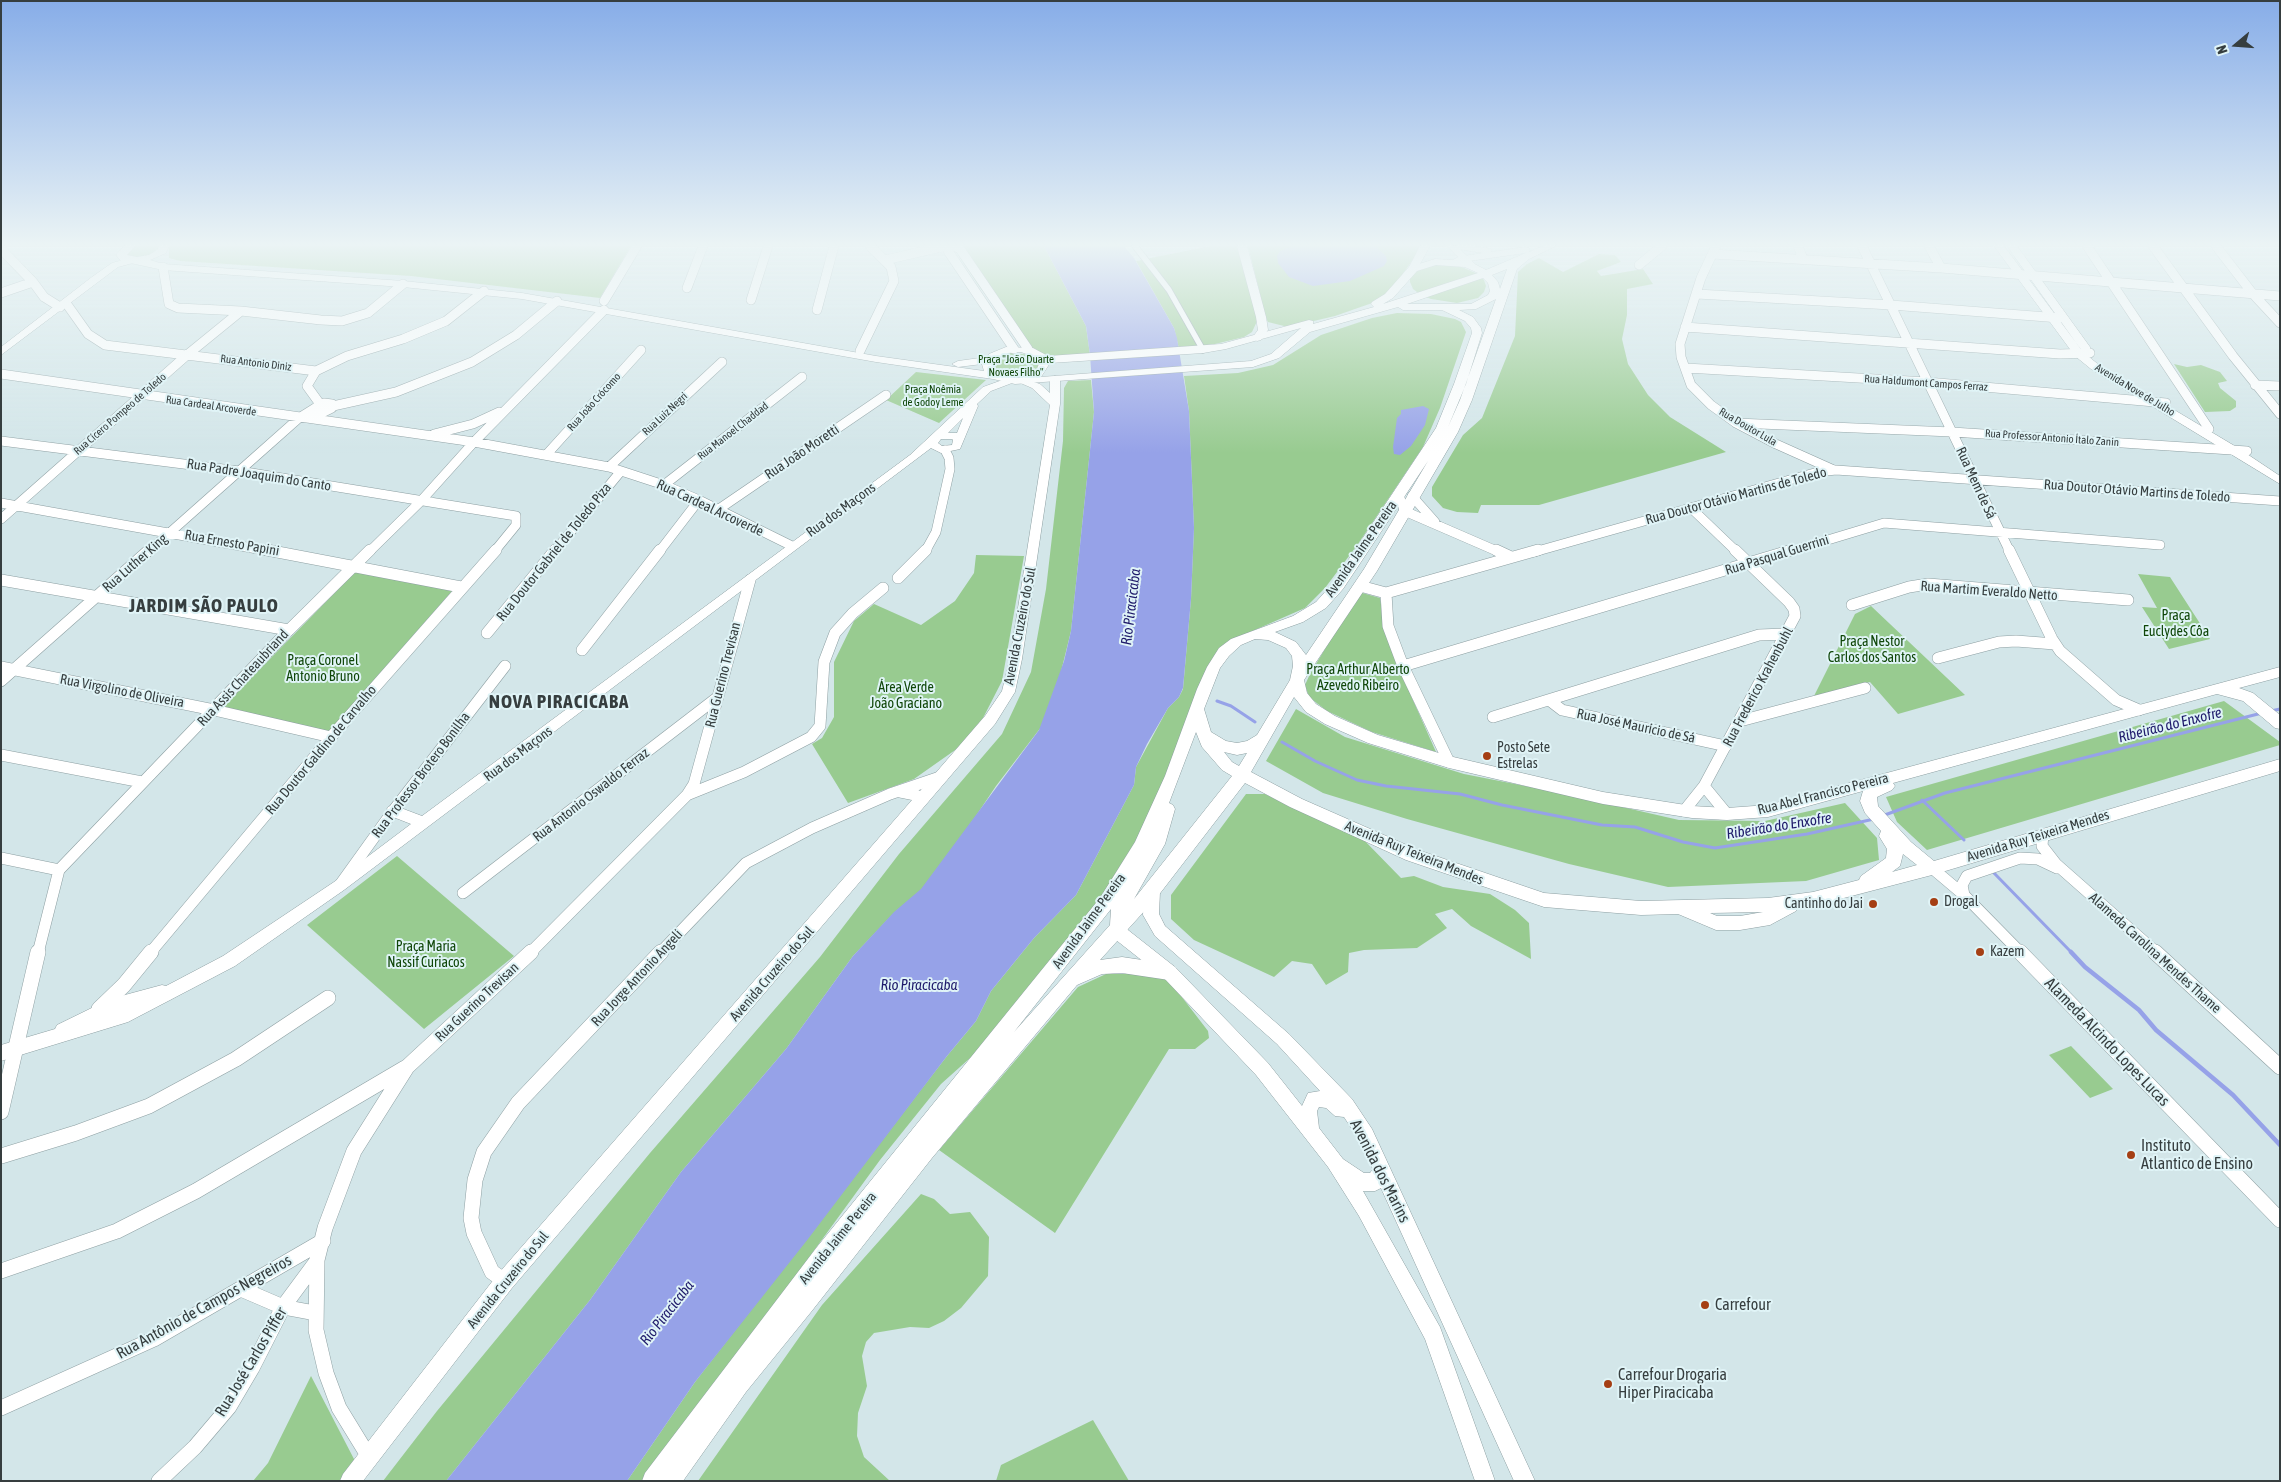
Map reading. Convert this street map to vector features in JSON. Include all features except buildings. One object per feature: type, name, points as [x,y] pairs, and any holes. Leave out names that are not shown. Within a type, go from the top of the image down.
[{"type":"main road","points":[[651,315],[876,359],[995,377],[1008,381],[1244,366],[1261,362],[1281,352],[1292,340]]},
{"type":"main road","points":[[655,315],[860,352],[943,363],[968,364],[989,360],[999,352],[1028,349],[1038,354],[1055,379]]},
{"type":"main road","points":[[1045,362],[1202,350],[1342,315]]},
{"type":"main road","points":[[1252,339],[1241,346],[1242,351],[1258,355],[1269,352],[1306,330],[1350,315]]},
{"type":"main road","name":"Avenida Jaime Pereira","points":[[669,1481],[738,1384],[804,1305],[938,1136],[1065,986],[1152,891],[1241,776],[1297,680],[1360,586],[1404,510],[1406,496],[1442,428],[1460,384],[1477,333],[1470,319],[1462,315]]},
{"type":"main road","name":"Avenida Jaime Pereira","points":[[653,1481],[824,1254],[1106,903],[1142,845],[1172,776],[1214,667],[1224,652],[1236,642],[1298,619],[1321,605],[1338,586],[1406,496],[1452,432],[1466,400],[1493,321],[1493,315]]},
{"type":"main road","points":[[1493,321],[1495,315]]},
{"type":"main road","points":[[989,360],[987,369],[995,377]]},
{"type":"main road","points":[[1024,380],[1040,373],[1045,362]]},
{"type":"main road","points":[[1252,635],[1269,634],[1291,645],[1298,655],[1300,666],[1297,680]]},
{"type":"main road","name":"Rua Abel Francisco Pereira","points":[[1297,680],[1300,695],[1311,708],[1330,720],[1373,739],[1449,762],[1603,798],[1684,811],[1727,814],[1768,811],[1906,774],[2118,708],[2139,710],[2280,672]]},
{"type":"main road","points":[[2253,696],[2264,677]]},
{"type":"main road","points":[[2212,691],[2232,691],[2253,696],[2280,714]]},
{"type":"main road","points":[[2253,696],[2280,724]]},
{"type":"main road","name":"Avenida Ruy Teixeira Mendes","points":[[1197,710],[1202,730],[1216,755],[1241,776],[1412,855],[1484,882],[1544,900],[1641,908],[1676,908],[1716,923],[1764,920],[1782,912],[1796,902],[1932,868],[2280,765]]},
{"type":"main road","points":[[1202,730],[1209,740],[1222,746],[1237,749],[1251,746],[1264,738]]},
{"type":"main road","points":[[1868,810],[1870,793],[1877,788],[1897,783],[1906,774]]},
{"type":"main road","points":[[1119,929],[1118,912],[1156,844],[1169,802],[1172,776]]},
{"type":"main road","points":[[1835,793],[1853,799],[1868,810],[1895,841],[1932,868]]},
{"type":"main road","points":[[1859,887],[1894,861],[1896,852],[1895,841]]},
{"type":"main road","points":[[1065,986],[1082,974],[1101,967],[1122,966],[1168,972]]},
{"type":"street","points":[[1,352],[50,315]]},
{"type":"street","name":"Rua Antonio Diniz","points":[[72,315],[88,334],[105,345],[316,371]]},
{"type":"street","name":"Rua Cícero Pompeo de Toledo","points":[[1,519],[187,355],[236,315]]},
{"type":"street","points":[[278,315],[321,320],[348,320],[364,315]]},
{"type":"street","points":[[331,422],[324,407],[307,386],[316,371],[347,356],[403,340],[446,321],[453,315]]},
{"type":"street","name":"Rua Luther King","points":[[1,681],[299,418],[324,407],[396,392],[472,362],[516,335],[540,315]]},
{"type":"street","name":"Rua Assis Chateaubriand","points":[[1,1112],[8,1051],[59,870],[289,630],[420,502],[474,442],[595,315]]},
{"type":"street","points":[[860,352],[878,315]]},
{"type":"street","points":[[991,315],[1014,349]]},
{"type":"street","points":[[1005,315],[1028,349]]},
{"type":"street","points":[[1183,315],[1202,350]]},
{"type":"street","points":[[1252,339],[1263,330],[1261,315]]},
{"type":"street","name":"Rua Doutor Lula","points":[[1689,315],[1680,344],[1681,357],[1691,385],[1711,405],[1736,423],[1776,444],[1836,470]]},
{"type":"street","name":"Rua Mem de Sá","points":[[1896,315],[2055,644],[2118,708]]},
{"type":"street","points":[[2026,315],[2064,318]]},
{"type":"street","name":"Avenida Nove de Julho","points":[[2062,315],[2082,345],[2084,353],[2247,451],[2280,473]]},
{"type":"street","points":[[2134,315],[2210,429]]},
{"type":"street","points":[[2203,315],[2255,385],[2280,414]]},
{"type":"street","name":"Avenida Nove de Julho","points":[[2050,317],[2095,366],[2234,450],[2280,481]]},
{"type":"street","points":[[1685,327],[1909,344],[2084,353]]},
{"type":"street","name":"Rua João Crócomo","points":[[547,454],[641,350]]},
{"type":"street","name":"Rua Luiz Negri","points":[[609,467],[722,362]]},
{"type":"street","name":"Rua Haldumont Campos Ferraz","points":[[1686,368],[1927,382],[2166,403]]},
{"type":"street","name":"Rua Cardeal Arcoverde","points":[[1,374],[142,396],[474,442],[609,467],[664,485],[699,500],[792,546]]},
{"type":"street","name":"Rua Manoel Chaddad","points":[[664,485],[802,377]]},
{"type":"street","name":"Rua dos Maçons","points":[[8,1051],[48,1039],[186,985],[229,961],[339,886],[750,580],[792,546],[914,457],[975,401],[987,389],[995,377]]},
{"type":"street","name":"Avenida Cruzeiro do Sul","points":[[350,1481],[505,1280],[943,776],[990,720],[1008,692],[1016,659],[1055,404],[1055,379]]},
{"type":"street","points":[[1024,380],[1036,386],[1055,404]]},
{"type":"street","name":"Rua dos Maçons","points":[[987,389],[1008,381]]},
{"type":"street","points":[[2255,385],[2280,386]]},
{"type":"street","name":"Rua João Moretti","points":[[719,509],[886,395]]},
{"type":"street","name":"Rua dos Maçons","points":[[914,457],[953,449],[959,444],[975,401]]},
{"type":"street","name":"Rua Cardeal Arcoverde","points":[[421,436],[474,424],[506,410]]},
{"type":"street","name":"Rua Professor Antonio Ítalo Zanin","points":[[1736,423],[1952,432],[2247,451]]},
{"type":"street","points":[[898,578],[924,552],[936,532],[950,469],[949,458],[943,450],[934,445],[938,437],[951,435],[957,438],[959,444],[955,462],[950,469]]},
{"type":"street","name":"Rua Padre Joaquim do Canto","points":[[1,441],[239,471],[420,502],[516,516]]},
{"type":"street","name":"Rua Doutor Otávio Martins de Toledo","points":[[1360,586],[1384,592],[1818,472],[1836,470],[2280,502]]},
{"type":"street","name":"Rua Doutor Gabriel de Toledo Piza","points":[[487,633],[621,471]]},
{"type":"street","points":[[1406,496],[1438,525]]},
{"type":"street","points":[[582,650],[699,500]]},
{"type":"street","name":"Rua Ernesto Papini","points":[[1,502],[462,587]]},
{"type":"street","name":"Rua Frederico Krahenbuhl","points":[[1684,811],[1704,786],[1795,616],[1794,610],[1690,507]]},
{"type":"street","points":[[1404,510],[1511,557]]},
{"type":"street","name":"Rua Doutor Galdino de Carvalho","points":[[97,1019],[331,737],[510,534],[516,525],[516,516]]},
{"type":"street","name":"Rua Pasqual Guerrini","points":[[1403,666],[1884,523],[2160,545]]},
{"type":"street","points":[[1370,570],[1384,592],[1388,626],[1403,666],[1449,762]]},
{"type":"street","points":[[1,580],[289,630]]},
{"type":"street","name":"Rua Guerino Trevisan","points":[[369,1457],[338,1408],[326,1373],[316,1330],[315,1313],[317,1260],[325,1228],[354,1151],[407,1067],[539,945],[686,795],[694,784],[733,636],[750,580]]},
{"type":"street","name":"Rua Martim Everaldo Netto","points":[[1852,605],[1909,586],[1928,584],[2128,600]]},
{"type":"street","points":[[686,795],[744,772],[811,737],[820,726],[824,662],[835,632],[853,613],[883,588]]},
{"type":"street","points":[[1493,717],[1759,635],[1785,634]]},
{"type":"street","points":[[1938,658],[1999,642],[2016,641],[2055,644]]},
{"type":"street","name":"Rua Professor Brotero Bonilha","points":[[339,886],[393,811],[505,666]]},
{"type":"street","name":"Rua Virgolino de Oliveira","points":[[1,667],[214,710],[331,737]]},
{"type":"street","points":[[1740,721],[1865,688]]},
{"type":"street","name":"Rua Antonio Oswaldo Ferraz","points":[[463,893],[718,697]]},
{"type":"street","name":"Rua José Maurício de Sá","points":[[1549,700],[1562,710],[1726,746]]},
{"type":"street","points":[[1,755],[142,782]]},
{"type":"street","name":"Rua Jorge Antonio Angeli","points":[[505,1280],[492,1272],[474,1233],[471,1218],[475,1180],[484,1152],[518,1103],[746,863],[812,828],[897,792],[943,776]]},
{"type":"street","points":[[1704,786],[1727,814]]},
{"type":"street","points":[[897,792],[913,793],[918,796],[920,802]]},
{"type":"street","points":[[393,811],[424,823]]},
{"type":"street","name":"Alameda Carolina Mendes Thame","points":[[2043,834],[2041,843],[2045,852],[2072,879],[2280,1067]]},
{"type":"street","points":[[1,858],[59,870]]},
{"type":"street","points":[[1964,895],[1962,885],[1967,876],[2020,858],[2044,861],[2072,879]]},
{"type":"street","name":"Alameda Alcindo Lopes Lucas","points":[[1932,868],[1964,895],[2280,1220]]},
{"type":"street","name":"Avenida dos Marins","points":[[1152,891],[1150,915],[1160,931],[1283,1039],[1346,1105],[1366,1135],[1383,1168],[1525,1481]]},
{"type":"street","name":"Avenida dos Marins","points":[[1119,929],[1122,935],[1168,972],[1262,1069],[1311,1129],[1334,1161],[1365,1210],[1433,1334],[1485,1481]]},
{"type":"street","points":[[124,985],[122,993],[124,1010]]},
{"type":"street","points":[[1,1156],[76,1133],[149,1106],[236,1059],[328,998]]},
{"type":"street","points":[[1,1271],[117,1231],[196,1191],[407,1067]]},
{"type":"street","points":[[1311,1129],[1308,1111],[1314,1099],[1320,1098],[1330,1100],[1366,1135]]},
{"type":"street","points":[[1334,1161],[1362,1182],[1375,1182],[1383,1168]]},
{"type":"street","name":"Rua Antônio de Campos Negreiros","points":[[1,1408],[154,1339],[323,1241]]},
{"type":"street","name":"Rua José Carlos Piffer","points":[[158,1481],[195,1448],[228,1407],[252,1368],[283,1307],[317,1260]]},
{"type":"street","points":[[241,1289],[283,1307],[315,1313]]},
{"type":"green space","points":[[1005,315],[1080,315],[1086,326],[1090,355],[1049,358],[1027,345],[1015,326]]},
{"type":"green space","points":[[1167,315],[1259,315],[1259,317],[1252,332],[1244,337],[1215,344],[1179,349],[1174,328]]},
{"type":"green space","points":[[1265,315],[1337,315],[1288,327],[1268,322]]},
{"type":"green space","points":[[1386,315],[1437,315],[1461,322],[1466,332],[1440,408],[1423,447],[1358,544],[1325,588],[1305,608],[1232,640],[1138,844],[1101,902],[998,1033],[941,1084],[880,1160],[646,1481],[627,1481],[695,1382],[976,1021],[991,991],[1034,938],[1076,895],[1134,785],[1136,767],[1168,708],[1179,697],[1183,689],[1191,599],[1194,528],[1189,411],[1184,376],[1238,373],[1273,365],[1321,335]]},
{"type":"green space","points":[[1516,315],[1627,315],[1622,339],[1628,364],[1648,395],[1670,417],[1726,452],[1539,505],[1481,505],[1478,513],[1457,512],[1443,508],[1432,496],[1432,487],[1463,435],[1482,418],[1515,336]]},
{"type":"green space","name":"Praça \"João Duarte Novaes Filho\"","points":[[1009,353],[1033,355],[1038,359],[1041,368],[1025,380],[996,376],[992,363],[1002,355]]},
{"type":"green space","points":[[2174,364],[2187,367],[2201,365],[2220,372],[2227,381],[2218,383],[2220,388],[2236,401],[2236,407],[2230,411],[2205,412]]},
{"type":"green space","name":"Praça Noêmia de Godoy Leme","points":[[916,372],[986,380],[939,423],[886,400]]},
{"type":"green space","points":[[1091,380],[1094,412],[1071,631],[1057,688],[1045,722],[996,786],[931,883],[895,912],[853,956],[786,1049],[681,1172],[590,1300],[446,1481],[383,1481],[437,1411],[650,1153],[820,957],[899,854],[1002,734],[1031,672],[1046,589],[1063,441],[1064,388],[1068,381]]},
{"type":"green space","name":"Área Verde João Graciano","points":[[976,555],[1024,556],[1002,681],[983,718],[958,748],[914,779],[848,803],[812,744],[822,738],[834,717],[834,662],[854,621],[874,604],[921,625],[955,601],[974,573]]},
{"type":"green space","name":"Praça Coronel Antonio Bruno","points":[[356,571],[453,590],[329,732],[222,708]]},
{"type":"green space","name":"Praça Euclydes Côa","points":[[2138,574],[2170,577],[2210,639],[2169,649],[2142,607],[2157,608]]},
{"type":"green space","name":"Praça Arthur Alberto Azevedo Ribeiro","points":[[1359,592],[1380,598],[1385,629],[1401,673],[1436,752],[1372,732],[1327,711],[1309,697],[1305,685],[1310,674]]},
{"type":"green space","name":"Praça Nestor Carlos dos Santos","points":[[1871,606],[1965,695],[1898,714],[1870,682],[1814,696],[1855,614]]},
{"type":"green space","points":[[2224,701],[2280,742],[2280,745],[1927,850],[1897,822],[1886,797]]},
{"type":"green space","points":[[1296,709],[1345,737],[1464,774],[1561,793],[1679,820],[1765,821],[1845,803],[1877,838],[1879,860],[1806,881],[1668,887],[1569,864],[1407,819],[1323,793],[1266,761]]},
{"type":"green space","points":[[1246,794],[1265,794],[1363,839],[1401,878],[1414,876],[1443,887],[1490,894],[1515,910],[1529,923],[1531,959],[1471,926],[1452,909],[1435,914],[1447,928],[1417,948],[1364,950],[1349,953],[1348,972],[1326,985],[1312,964],[1292,961],[1274,977],[1194,940],[1171,919],[1171,895]]},
{"type":"green space","name":"Praça Maria Nassif Curiacos","points":[[397,856],[514,956],[424,1029],[307,925]]},
{"type":"green space","points":[[1106,974],[1145,974],[1168,979],[1208,1031],[1209,1038],[1195,1049],[1169,1049],[1055,1233],[939,1150],[1078,987]]},
{"type":"green space","points":[[2071,1046],[2113,1089],[2090,1098],[2049,1055]]},
{"type":"green space","points":[[921,1194],[934,1199],[950,1214],[970,1212],[989,1237],[988,1276],[961,1308],[944,1321],[929,1328],[910,1327],[874,1333],[866,1342],[862,1356],[867,1386],[858,1413],[857,1436],[864,1457],[890,1481],[698,1481],[822,1305]]},
{"type":"green space","points":[[311,1376],[355,1461],[339,1481],[253,1481],[268,1463]]},
{"type":"green space","points":[[1093,1420],[1129,1481],[996,1481],[1001,1465]]},
{"type":"water","name":"Rio Piracicaba","points":[[1080,315],[1167,315],[1174,328],[1189,411],[1194,528],[1191,599],[1183,688],[1179,697],[1168,708],[1147,744],[1136,767],[1134,785],[1076,895],[1034,938],[991,991],[976,1021],[695,1382],[627,1481],[446,1481],[590,1300],[681,1172],[786,1049],[853,956],[894,912],[921,889],[1039,730],[1064,661],[1071,631],[1094,412],[1086,326]]},
{"type":"water","points":[[1423,406],[1429,409],[1425,425],[1411,446],[1400,455],[1394,454],[1393,447],[1397,418],[1401,414],[1401,410]]},
{"type":"waterway","points":[[1217,701],[1231,706],[1255,722]]},
{"type":"waterway","name":"Ribeirão do Enxofre","points":[[2271,711],[2280,709]]},
{"type":"waterway","name":"Ribeirão do Enxofre","points":[[1923,801],[1945,793],[2262,713]]},
{"type":"waterway","name":"Ribeirão do Enxofre","points":[[1282,742],[1315,761],[1357,780],[1386,786],[1460,794],[1502,805],[1602,825],[1635,827],[1683,842],[1715,848],[1807,834],[1874,819]]},
{"type":"waterway","name":"Ribeirão do Enxofre","points":[[1882,816],[1923,801]]},
{"type":"waterway","points":[[1923,801],[1964,840]]},
{"type":"waterway","points":[[1994,873],[2072,953]]},
{"type":"waterway","points":[[2071,952],[2085,967],[2139,1010],[2156,1030],[2233,1095],[2280,1145]]},
{"type":"place","name":"Posto Sete Estrelas","points":[[1487,756]]},
{"type":"place","name":"Drogal","points":[[1934,902]]},
{"type":"place","name":"Cantinho do Jai","points":[[1873,904]]},
{"type":"place","name":"Kazem","points":[[1980,952]]},
{"type":"place","name":"Instituto Atlantico de Ensino","points":[[2131,1155]]},
{"type":"place","name":"Carrefour","points":[[1705,1305]]},
{"type":"place","name":"Carrefour Drogaria Hiper Piracicaba","points":[[1608,1384]]},
{"type":"district","name":"JARDIM SÃO PAULO","points":[[204,606]]},
{"type":"district","name":"NOVA PIRACICABA","points":[[559,702]]}]
